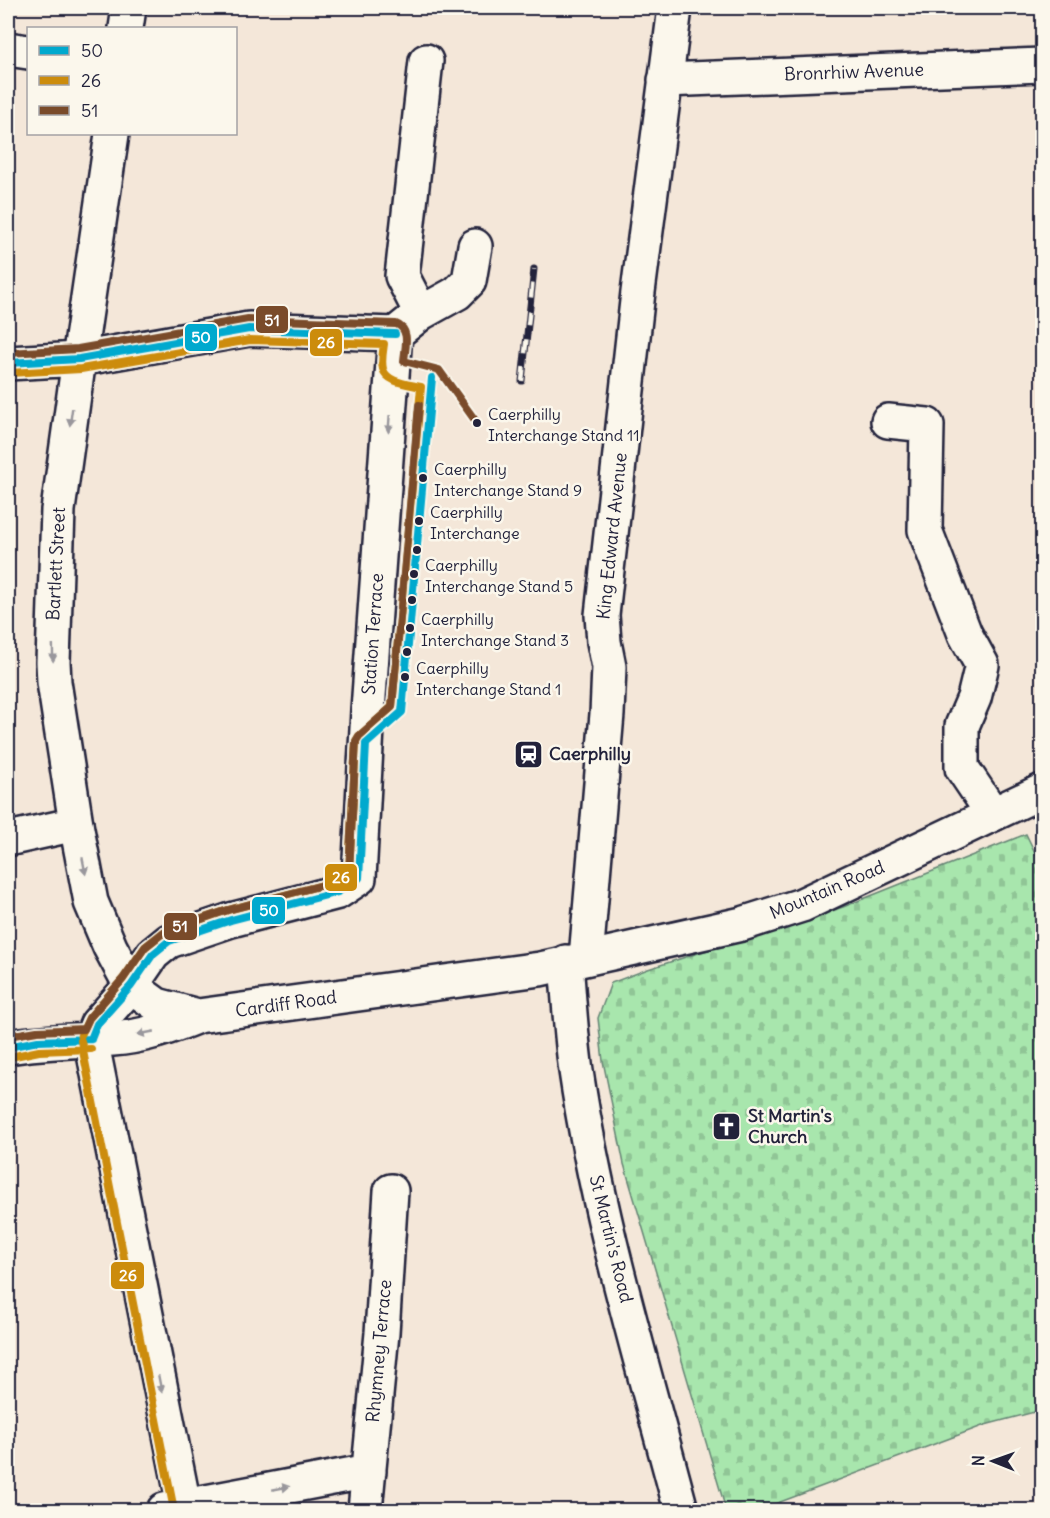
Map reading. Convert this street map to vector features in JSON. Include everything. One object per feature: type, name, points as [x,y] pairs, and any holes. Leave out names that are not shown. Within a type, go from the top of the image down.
[{"type":"street","points":[[126,27],[129,8]]},
{"type":"street","name":"King Edward Avenue","points":[[576,960],[607,714],[609,667],[602,615],[638,292],[675,8]]},
{"type":"street","points":[[8,49],[27,52]]},
{"type":"street","points":[[421,313],[402,276],[426,61]]},
{"type":"street","name":"Bronrhiw Avenue","points":[[665,80],[1042,65]]},
{"type":"street","name":"Bartlett Street","points":[[112,135],[58,510],[52,643],[54,682],[76,824],[91,902],[110,947],[131,986]]},
{"type":"street","points":[[8,363],[78,359],[249,329],[395,334],[421,313],[457,293],[469,281],[475,246]]},
{"type":"street","name":"Station Terrace","points":[[91,1039],[97,1024],[131,986],[153,954],[169,941],[231,920],[338,892],[359,878],[368,698],[395,334]]},
{"type":"street","points":[[888,421],[927,425],[925,530],[964,634],[982,665],[974,698],[962,726],[962,768],[993,814]]},
{"type":"street","name":"Mountain Road","points":[[576,960],[742,924],[802,905],[1042,791]]},
{"type":"street","points":[[8,839],[76,824]]},
{"type":"street","name":"Cardiff Road","points":[[8,1047],[38,1041],[114,1039],[164,1029],[198,1016],[540,969],[576,960]]},
{"type":"street","name":"St Martin's Road","points":[[576,960],[576,1070],[592,1163],[620,1280],[681,1510]]},
{"type":"street","points":[[131,986],[157,1005],[198,1016]]},
{"type":"street","points":[[91,1039],[177,1509],[369,1471]]},
{"type":"street","name":"Rhymney Terrace","points":[[365,1510],[382,1332],[391,1191]]},
{"type":"green space","points":[[1026,834],[1042,867],[1042,1410],[985,1425],[759,1510],[726,1510],[624,1164],[603,1061],[598,1018],[611,983],[843,907]]},
{"type":"railway","points":[[522,381],[534,269]]},
{"type":"transit line","name":"51","points":[[8,353],[78,349],[248,319],[396,324],[401,326],[405,334],[404,361],[439,370],[477,423]]},
{"type":"transit line","name":"50","points":[[8,363],[79,359],[249,329],[395,334]]},
{"type":"transit line","name":"26","points":[[9,373],[81,369],[250,340],[384,344],[382,363],[385,374],[399,382],[421,387],[392,707],[356,741],[349,872],[334,882],[228,910],[164,932],[145,947],[123,979],[89,1018],[81,1035]]},
{"type":"transit line","name":"50","points":[[366,744],[402,712],[432,378]]},
{"type":"transit line","name":"51","points":[[8,1036],[37,1031],[84,1029],[89,1018],[123,979],[145,947],[164,932],[228,910],[334,882],[349,872],[356,741],[392,707],[419,405]]},
{"type":"transit line","name":"50","points":[[91,1039],[97,1024],[131,986],[153,954],[169,941],[231,920],[338,892],[359,878],[366,744]]},
{"type":"transit line","name":"50","points":[[8,1047],[38,1041],[91,1039]]},
{"type":"transit line","name":"26","points":[[81,1041],[174,1510]]},
{"type":"transit line","name":"26","points":[[10,1057],[39,1051],[91,1049]]},
{"type":"place","name":"Caerphilly Interchange Stand 11","points":[[477,423]]},
{"type":"place","name":"Caerphilly Interchange Stand 9","points":[[423,478]]},
{"type":"place","name":"Caerphilly Interchange","points":[[419,521]]},
{"type":"place","name":"Caerphilly Interchange Stand 5","points":[[414,574]]},
{"type":"place","name":"Caerphilly Interchange Stand 3","points":[[410,628]]},
{"type":"place","name":"Caerphilly Interchange Stand 1","points":[[405,677]]},
{"type":"place","name":"Caerphilly","points":[[528,754]]},
{"type":"place","name":"St Martin's Church","points":[[727,1126]]}]
